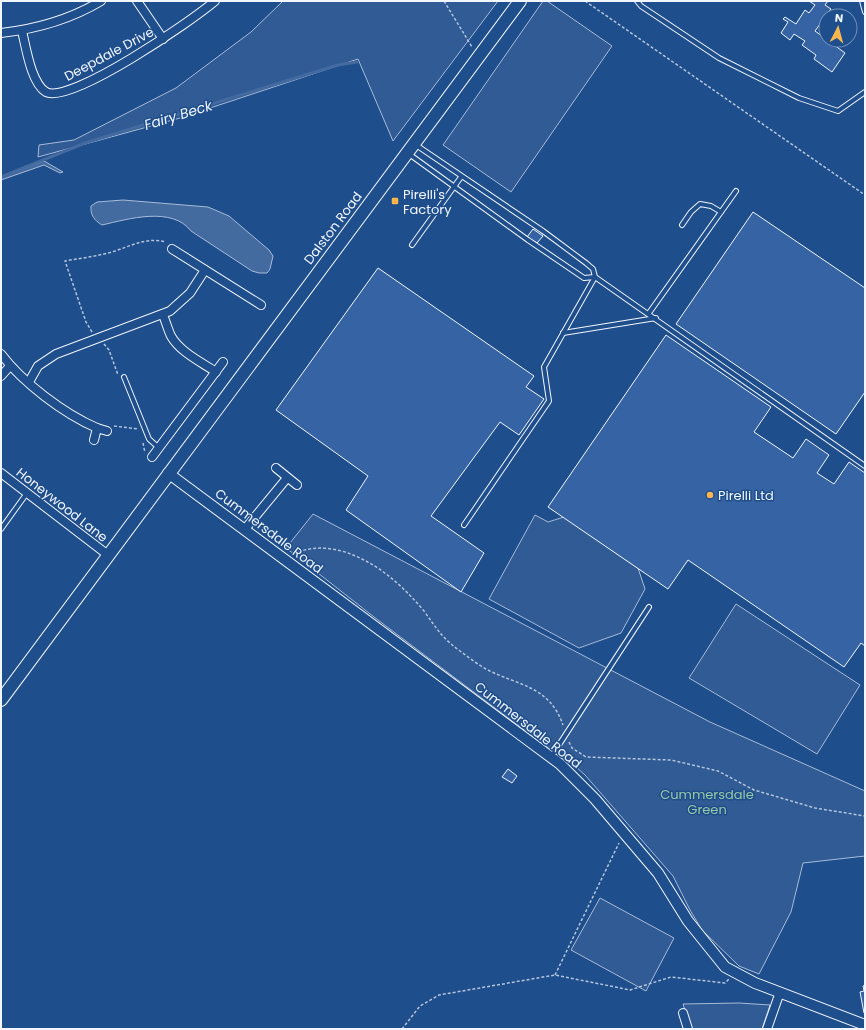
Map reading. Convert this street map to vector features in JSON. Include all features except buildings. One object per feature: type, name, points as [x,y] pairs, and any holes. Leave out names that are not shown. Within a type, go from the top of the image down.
[{"type":"main road","name":"Dalston Road","points":[[1,700],[168,472],[520,1]]},
{"type":"street","points":[[1,33],[22,30],[59,20],[88,5],[102,1]]},
{"type":"street","points":[[137,1],[163,39]]},
{"type":"street","name":"Deepdale Drive","points":[[22,30],[38,85],[47,92],[60,93],[74,89],[163,39],[215,1]]},
{"type":"street","points":[[172,249],[261,306]]},
{"type":"street","points":[[29,382],[38,366],[56,354],[163,315],[184,300],[205,270]]},
{"type":"street","points":[[163,315],[172,337],[185,352],[216,372]]},
{"type":"street","points":[[1,354],[10,366],[77,420],[107,431]]},
{"type":"street","points":[[152,457],[224,362]]},
{"type":"street","points":[[1,376],[10,366]]},
{"type":"street","points":[[94,440],[97,428]]},
{"type":"street","points":[[276,468],[297,485]]},
{"type":"street","name":"Cummersdale Road","points":[[168,472],[551,757],[595,799],[658,873],[688,921],[725,967],[780,992],[865,1025]]},
{"type":"street","name":"Honeywood Lane","points":[[1,474],[108,555]]},
{"type":"street","points":[[245,529],[287,478]]},
{"type":"street","points":[[767,1029],[780,992]]},
{"type":"street","points":[[683,1013],[688,1029]]},
{"type":"lane","points":[[637,1],[641,6],[719,58],[799,98],[838,111],[865,92]]},
{"type":"lane","points":[[862,1],[865,12]]},
{"type":"lane","points":[[411,148],[461,177],[543,231],[593,269],[595,277],[544,367],[549,401],[464,525]]},
{"type":"lane","points":[[411,148],[455,186],[528,240],[584,278],[595,277],[649,313],[865,466]]},
{"type":"lane","points":[[412,245],[461,177]]},
{"type":"lane","points":[[649,313],[736,191]]},
{"type":"lane","points":[[682,225],[691,212],[700,204],[711,206],[721,212]]},
{"type":"lane","points":[[563,333],[656,318]]},
{"type":"lane","points":[[124,377],[149,440],[159,449]]},
{"type":"lane","points":[[1,530],[26,493]]},
{"type":"lane","points":[[551,757],[649,607]]},
{"type":"path","points":[[444,1],[478,57]]},
{"type":"path","points":[[585,1],[865,195]]},
{"type":"path","points":[[107,431],[112,426],[138,429]]},
{"type":"path","points":[[286,560],[295,553],[309,549],[323,548],[338,550],[360,557],[376,566],[405,590],[447,642],[486,669],[531,688],[548,700],[557,709],[572,748],[586,757],[671,760],[718,771],[754,790],[815,808],[865,816]]},
{"type":"path","points":[[555,975],[624,832]]},
{"type":"path","points":[[402,1029],[420,1006],[439,995],[555,975],[630,990],[671,977],[725,983],[736,973]]},
{"type":"shaded area","points":[[283,1],[498,1],[393,141],[358,59],[180,118],[38,157],[39,145],[74,140],[176,88],[251,32]]},
{"type":"shaded area","points":[[543,1],[547,1],[612,46],[511,192],[443,145]]},
{"type":"shaded area","points":[[44,161],[63,172],[60,173],[44,165],[1,180],[1,177]]},
{"type":"shaded area","points":[[123,200],[208,207],[229,216],[269,250],[273,256],[270,269],[267,273],[252,271],[191,231],[183,223],[173,219],[149,216],[102,225],[97,222],[91,212],[91,206],[97,202]]},
{"type":"shaded area","name":"Cummersdale Green","points":[[313,514],[710,722],[865,791],[865,856],[803,863],[791,912],[759,974],[739,966],[702,930],[673,876],[585,775],[566,758],[548,748],[374,617],[286,548]]},
{"type":"shaded area","points":[[535,515],[548,522],[564,517],[638,568],[645,589],[621,633],[579,648],[489,599]]},
{"type":"shaded area","points":[[736,604],[860,685],[817,754],[689,678]]},
{"type":"shaded area","points":[[600,898],[674,938],[646,991],[571,950]]},
{"type":"shaded area","points":[[739,1003],[770,1005],[762,1029],[691,1029],[683,1004]]},
{"type":"waterway","name":"Fairy Beck","points":[[1,177],[85,143],[338,65],[357,62]]},
{"type":"place","name":"Pirelli's Factory","points":[[395,201]]},
{"type":"place","name":"Pirelli Ltd","points":[[710,495]]}]
